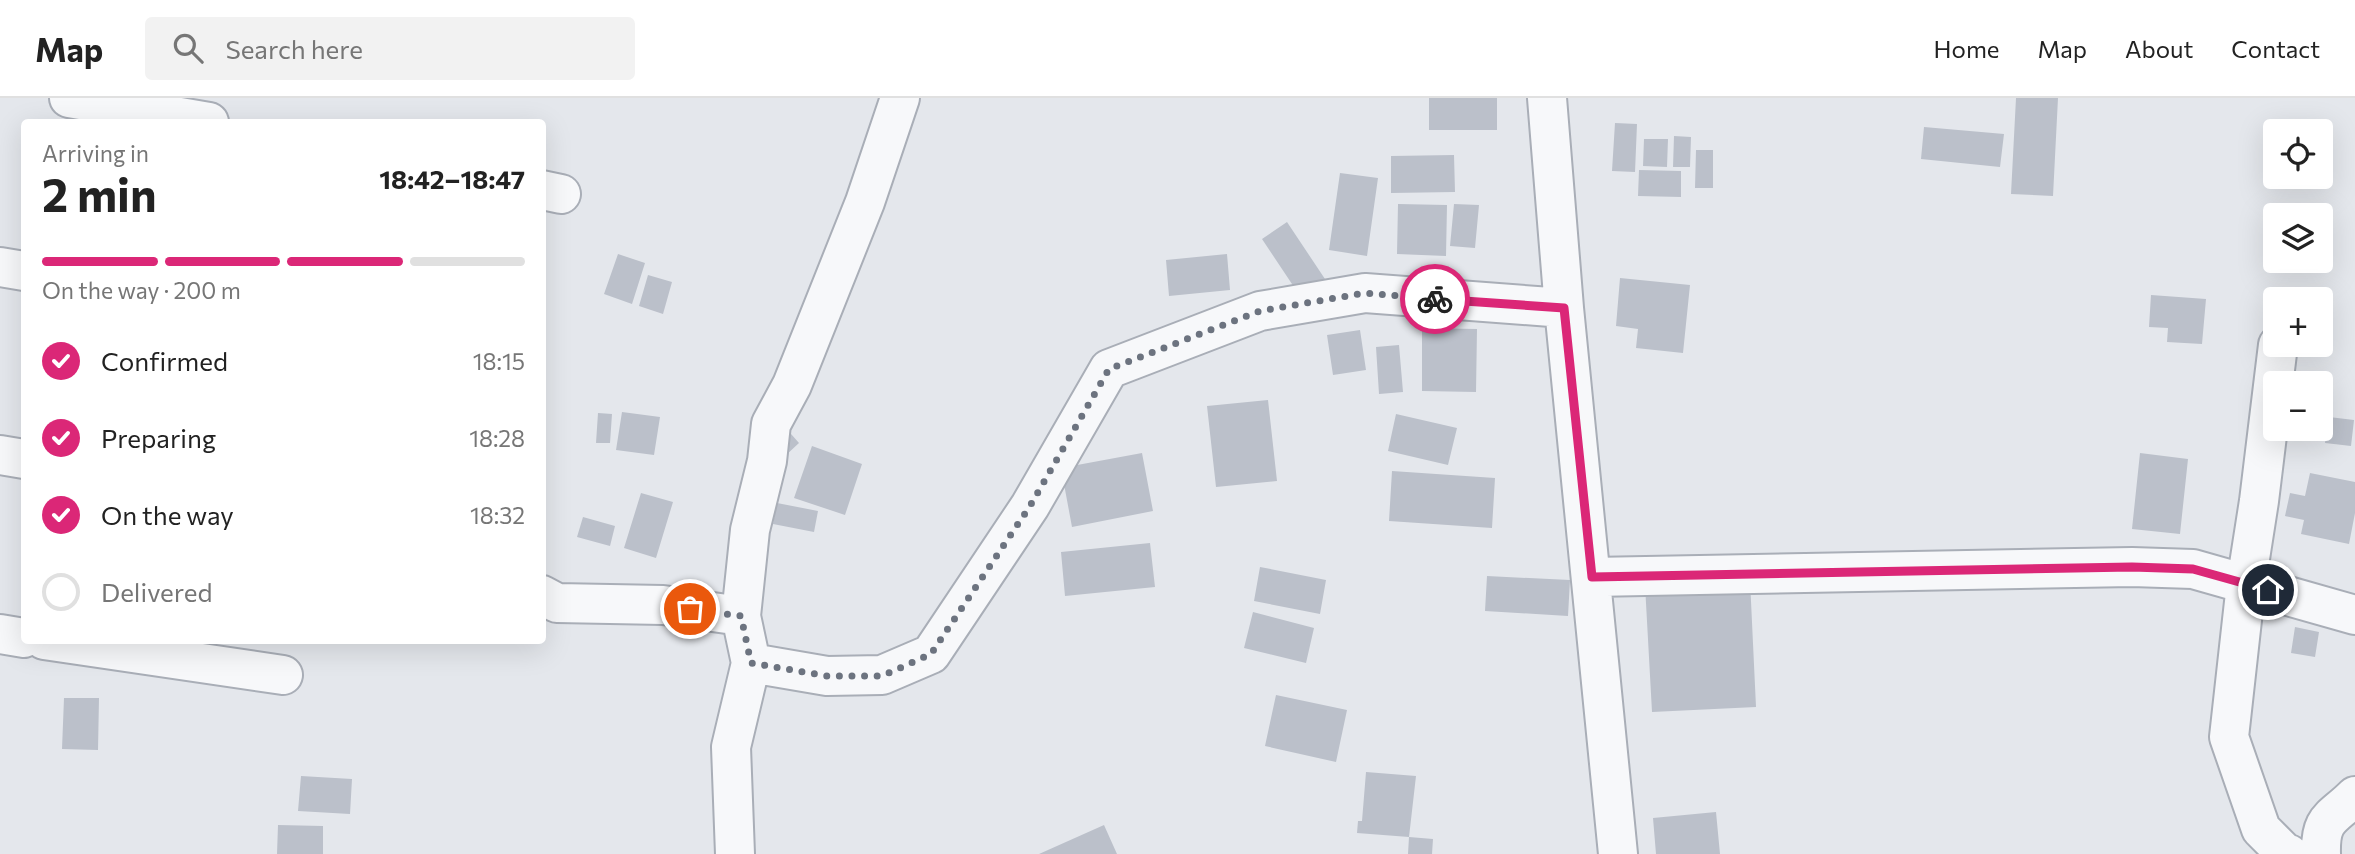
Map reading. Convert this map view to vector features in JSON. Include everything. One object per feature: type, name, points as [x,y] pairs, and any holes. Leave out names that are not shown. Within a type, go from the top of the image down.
[{"type":"street","points":[[69,98],[192,119]]},
{"type":"street","points":[[735,854],[731,747],[751,663],[741,616],[750,530],[767,461],[771,424],[792,385],[865,202],[900,98]]},
{"type":"street","points":[[1547,98],[1564,308],[1618,854]]},
{"type":"street","points":[[0,267],[21,270]]},
{"type":"street","points":[[751,663],[827,676],[882,676],[931,654],[1030,506],[1109,369],[1260,311],[1365,293],[1564,308]]},
{"type":"street","points":[[2277,357],[2246,584],[2229,737],[2261,829],[2289,854]]},
{"type":"street","points":[[0,455],[21,458]]},
{"type":"street","points":[[1592,577],[2132,567],[2193,569],[2355,615]]},
{"type":"street","points":[[546,597],[557,603],[663,605],[741,616]]},
{"type":"street","points":[[0,634],[21,638]]},
{"type":"street","points":[[71,644],[283,675]]},
{"type":"street","points":[[2322,854],[2321,836],[2324,824],[2355,796]]},
{"type":"building","points":[[1429,98],[1497,98],[1497,130],[1429,130]]},
{"type":"building","points":[[2016,98],[2058,98],[2053,196],[2011,194]]},
{"type":"building","points":[[1615,123],[1637,124],[1635,172],[1612,171]]},
{"type":"building","points":[[1924,127],[2004,134],[2000,167],[1921,159]]},
{"type":"building","points":[[1674,136],[1691,137],[1690,167],[1673,167]]},
{"type":"building","points":[[1644,139],[1668,139],[1667,167],[1643,166]]},
{"type":"building","points":[[1696,150],[1713,150],[1713,188],[1695,188]]},
{"type":"building","points":[[1454,155],[1455,192],[1391,193],[1391,156]]},
{"type":"building","points":[[1639,170],[1681,171],[1681,197],[1638,196]]},
{"type":"building","points":[[1340,173],[1378,178],[1367,256],[1329,250]]},
{"type":"building","points":[[1398,204],[1447,205],[1446,256],[1397,254]]},
{"type":"building","points":[[1454,204],[1479,205],[1475,248],[1450,246]]},
{"type":"building","points":[[1287,222],[1327,282],[1302,299],[1262,239]]},
{"type":"building","points":[[618,254],[645,263],[632,304],[604,294]]},
{"type":"building","points":[[1227,254],[1230,290],[1169,296],[1166,260]]},
{"type":"building","points":[[648,275],[672,282],[663,314],[639,306]]},
{"type":"building","points":[[1620,278],[1690,285],[1683,353],[1636,348],[1638,329],[1616,326]]},
{"type":"building","points":[[2151,295],[2206,299],[2202,344],[2167,342],[2168,328],[2149,327]]},
{"type":"building","points":[[1422,328],[1477,329],[1476,392],[1422,391]]},
{"type":"building","points":[[1360,330],[1366,370],[1333,375],[1327,335]]},
{"type":"building","points":[[1399,345],[1403,392],[1379,394],[1376,347]]},
{"type":"building","points":[[1268,400],[1277,481],[1216,487],[1207,406]]},
{"type":"building","points":[[622,412],[660,417],[654,455],[616,450]]},
{"type":"building","points":[[598,413],[612,414],[610,443],[596,443]]},
{"type":"building","points":[[1396,414],[1457,428],[1448,465],[1388,451]]},
{"type":"building","points":[[2333,417],[2354,420],[2351,446],[2325,443],[2333,441]]},
{"type":"building","points":[[784,426],[799,443],[785,456]]},
{"type":"building","points":[[812,446],[862,464],[845,515],[794,498]]},
{"type":"building","points":[[1142,453],[1153,511],[1072,527],[1061,468]]},
{"type":"building","points":[[2140,453],[2188,459],[2180,534],[2132,529]]},
{"type":"building","points":[[1392,471],[1495,478],[1492,528],[1389,521]]},
{"type":"building","points":[[2310,473],[2355,482],[2355,513],[2349,544],[2301,534],[2304,520],[2285,516],[2290,493],[2305,496]]},
{"type":"building","points":[[641,493],[673,502],[656,558],[624,548]]},
{"type":"building","points":[[777,503],[818,511],[814,532],[773,524]]},
{"type":"building","points":[[583,517],[615,526],[610,546],[577,537]]},
{"type":"building","points":[[1150,543],[1155,587],[1065,596],[1061,552]]},
{"type":"building","points":[[1260,567],[1326,580],[1320,614],[1254,601]]},
{"type":"building","points":[[1487,576],[1570,580],[1568,616],[1485,611]]},
{"type":"building","points":[[1750,580],[1756,707],[1652,712],[1645,585]]},
{"type":"building","points":[[1253,612],[1314,628],[1306,663],[1244,648]]},
{"type":"building","points":[[2295,627],[2319,632],[2315,657],[2291,653]]},
{"type":"building","points":[[1276,695],[1347,710],[1336,762],[1265,746]]},
{"type":"building","points":[[64,698],[99,698],[98,750],[62,749]]},
{"type":"building","points":[[1366,772],[1416,776],[1409,837],[1357,833],[1358,821],[1362,821]]},
{"type":"building","points":[[301,776],[352,779],[350,814],[298,811]]},
{"type":"building","points":[[1716,812],[1720,854],[1656,854],[1653,818]]},
{"type":"building","points":[[278,825],[323,826],[323,854],[277,854]]},
{"type":"building","points":[[1104,825],[1117,854],[1039,854]]},
{"type":"building","points":[[1409,837],[1433,839],[1432,854],[1408,854]]},
{"type":"way so far","points":[[690,609],[741,616],[751,663],[827,676],[882,676],[931,654],[1030,506],[1109,369],[1260,311],[1365,293],[1435,299]]},
{"type":"route","points":[[1435,299],[1564,308],[1592,577],[2132,567],[2193,569],[2268,590]]}]
